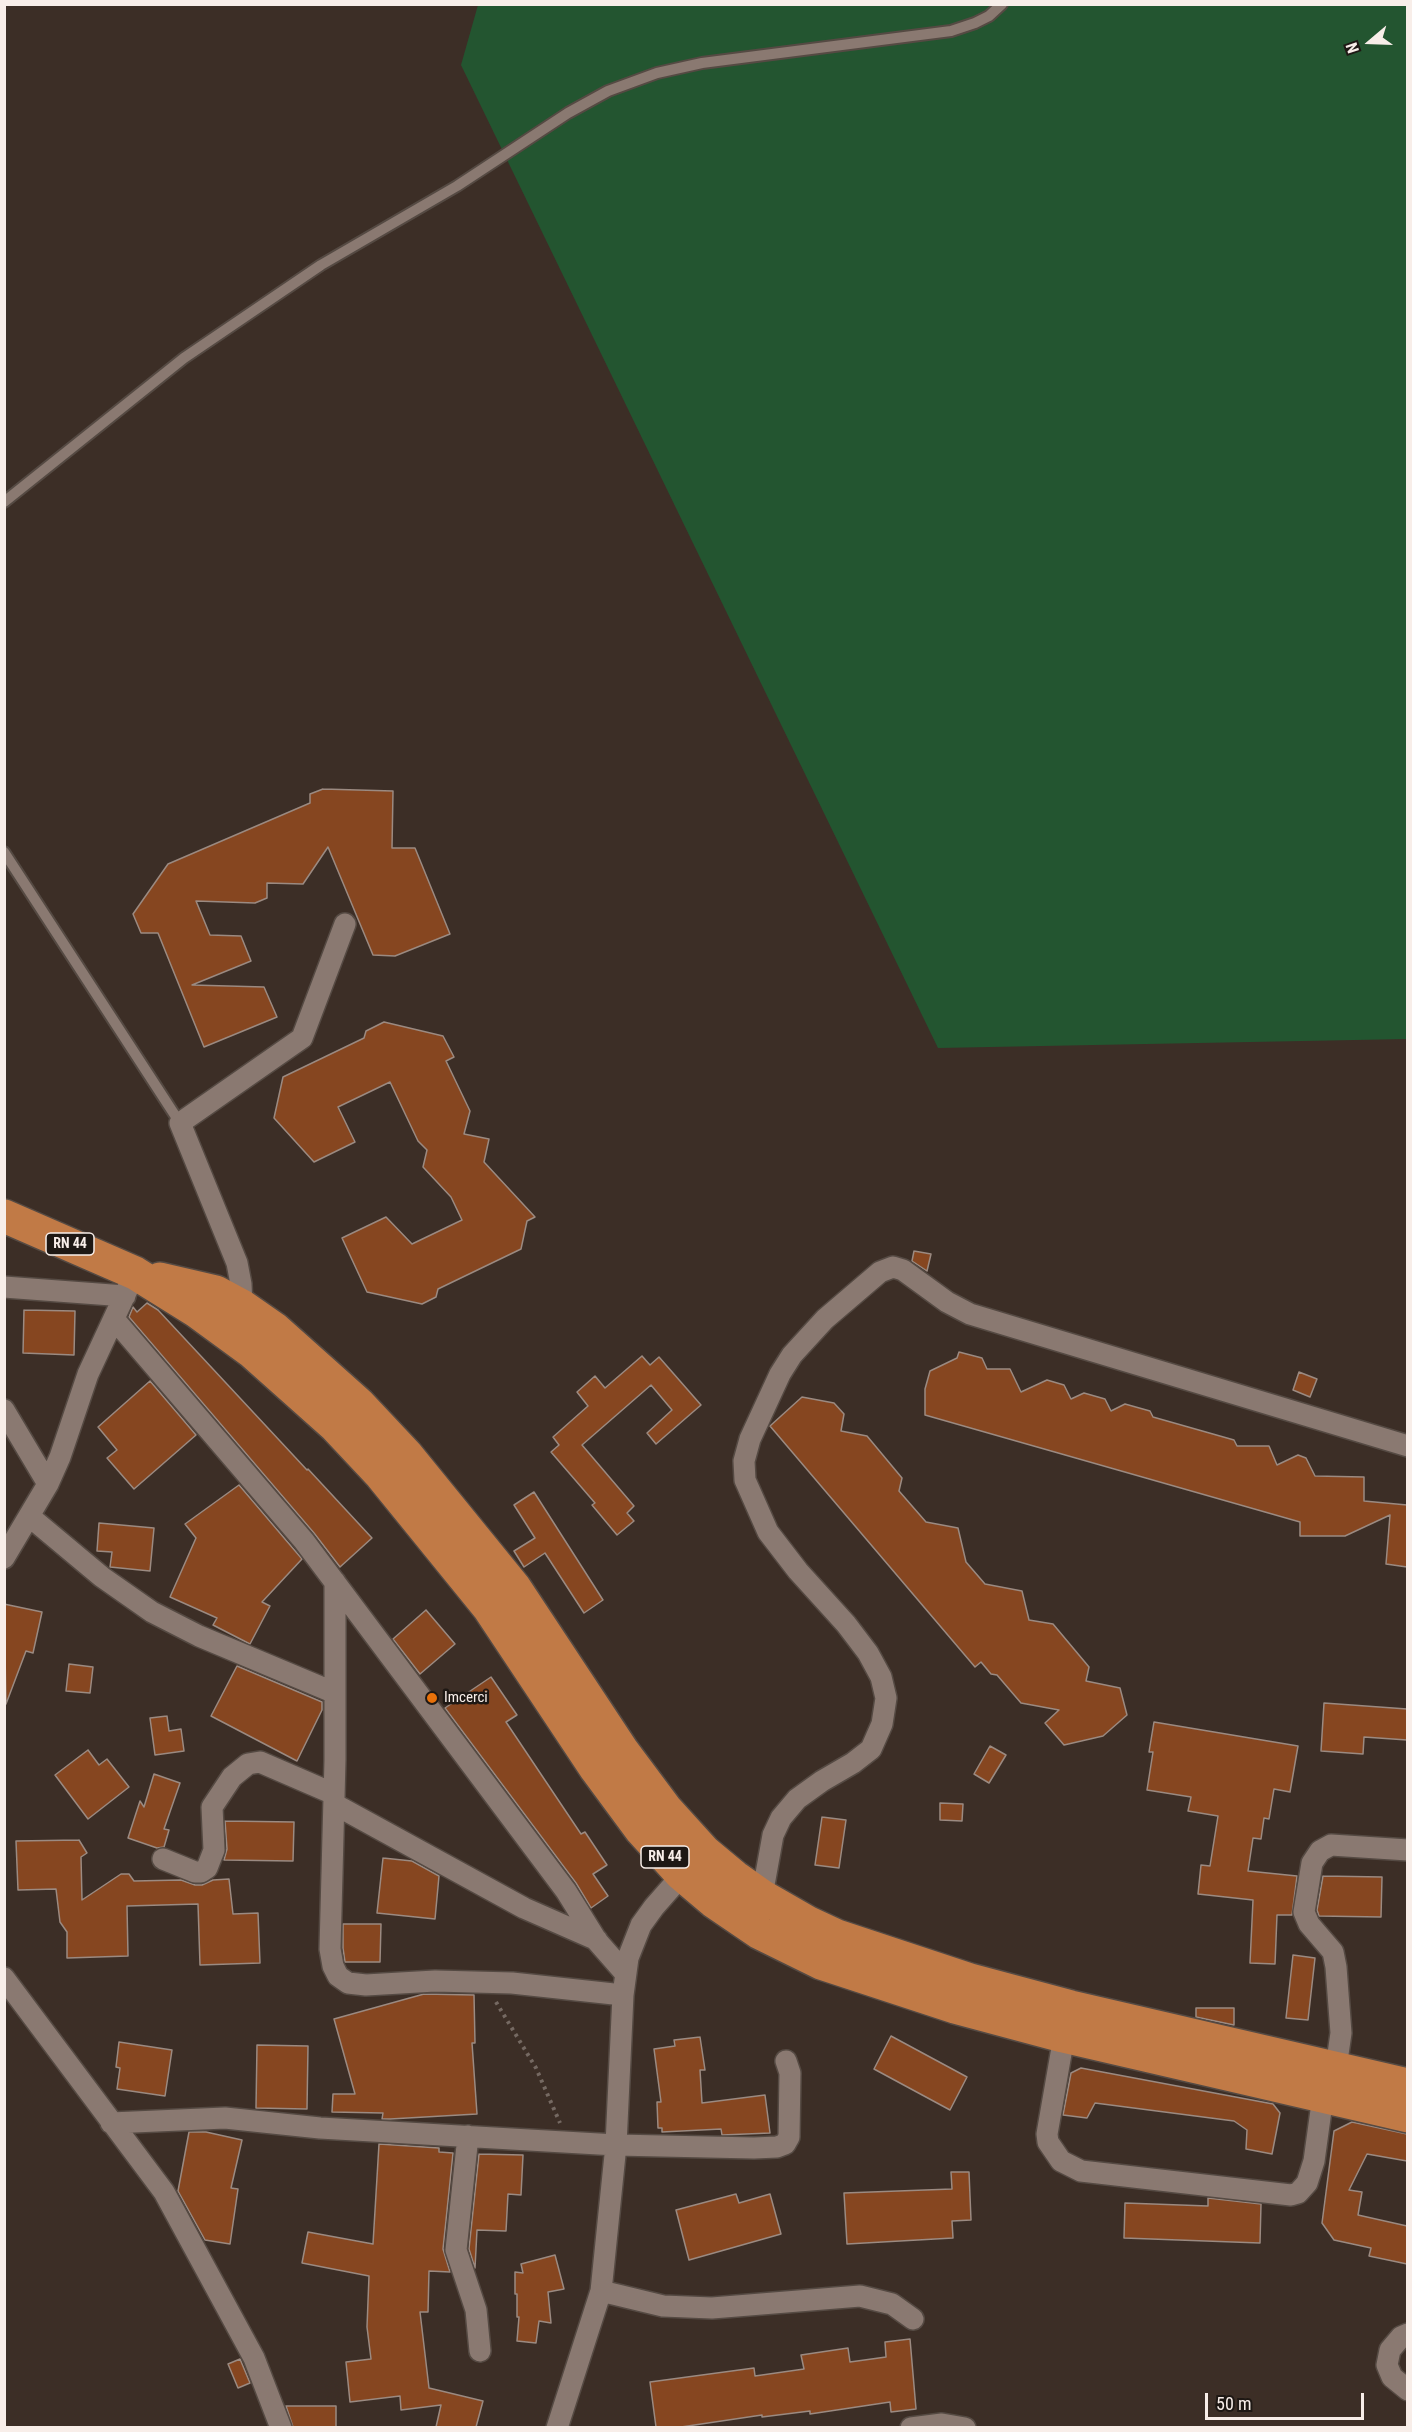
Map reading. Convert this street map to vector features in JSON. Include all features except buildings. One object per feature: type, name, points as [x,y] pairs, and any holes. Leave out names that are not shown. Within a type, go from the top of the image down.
[{"type":"main road","name":"RN 44","points":[[4,1216],[130,1284],[196,1311],[252,1352],[335,1426],[381,1475],[489,1608],[607,1785],[641,1830],[681,1874],[713,1901],[760,1933],[821,1963],[945,2004],[1067,2021],[1330,2082],[1407,2116]]},
{"type":"main road","name":"RN 44","points":[[130,1284],[216,1292],[242,1306],[275,1329],[359,1404],[406,1454],[515,1588],[622,1750],[666,1809],[705,1852],[735,1877],[762,1896],[837,1936],[970,1980],[1067,2021]]},
{"type":"main road","name":"RN 44","points":[[1330,2082],[1407,2085]]},
{"type":"street","points":[[242,1306],[242,1284],[237,1263],[180,1123],[302,1038],[345,924]]},
{"type":"street","points":[[762,1896],[773,1835],[781,1818],[797,1799],[871,1749],[882,1724],[886,1698],[881,1677],[868,1653],[768,1532],[745,1480],[745,1456],[770,1396],[792,1354],[825,1319],[880,1272],[893,1267],[903,1270],[947,1302],[970,1314],[1407,1446]]},
{"type":"street","points":[[4,1287],[130,1284],[88,1374],[60,1457],[48,1484],[4,1558]]},
{"type":"street","points":[[114,1319],[269,1499],[335,1582],[566,1891],[597,1941],[625,1973]]},
{"type":"street","points":[[4,1410],[48,1484]]},
{"type":"street","points":[[29,1516],[102,1578],[152,1612],[199,1636],[335,1693]]},
{"type":"street","points":[[335,1582],[334,1799],[330,1949],[333,1966],[338,1976],[348,1983],[366,1985],[435,1981],[512,1983],[623,1995]]},
{"type":"street","points":[[163,1859],[195,1872],[201,1872],[207,1868],[214,1850],[212,1808],[232,1777],[248,1764],[260,1762],[334,1799],[524,1908],[597,1941]]},
{"type":"street","points":[[1067,2021],[1047,2134],[1048,2142],[1061,2161],[1081,2171],[1291,2195],[1298,2193],[1305,2188],[1314,2161],[1341,2033],[1336,1967],[1328,1945],[1309,1924],[1304,1912],[1312,1863],[1320,1851],[1331,1845],[1407,1850]]},
{"type":"street","points":[[557,2427],[601,2291],[616,2145],[625,1973],[634,1940],[641,1925],[681,1874],[705,1852]]},
{"type":"street","points":[[4,1978],[164,2192],[254,2358],[281,2427]]},
{"type":"street","points":[[111,2123],[225,2118],[320,2128],[568,2143],[754,2148],[782,2146],[789,2137],[790,2073],[786,2061]]},
{"type":"street","points":[[468,2136],[456,2250],[477,2310],[480,2351]]},
{"type":"street","points":[[601,2291],[663,2306],[712,2307],[860,2296],[892,2304],[914,2319]]},
{"type":"street","points":[[1407,2334],[1401,2337],[1390,2350],[1387,2365],[1392,2377],[1407,2390]]},
{"type":"street","points":[[911,2427],[942,2424],[965,2427]]},
{"type":"lane","points":[[4,502],[184,358],[321,265],[457,186],[568,113],[608,91],[657,74],[702,63],[951,31],[989,16],[1002,4]]},
{"type":"lane","points":[[4,852],[180,1123]]},
{"type":"path","points":[[482,1982],[503,2012],[536,2068],[568,2143]]},
{"type":"green space","points":[[478,5],[1407,5],[1407,1039],[938,1048],[461,65]]},
{"type":"place","name":"Imcerci","points":[[432,1698]]}]
